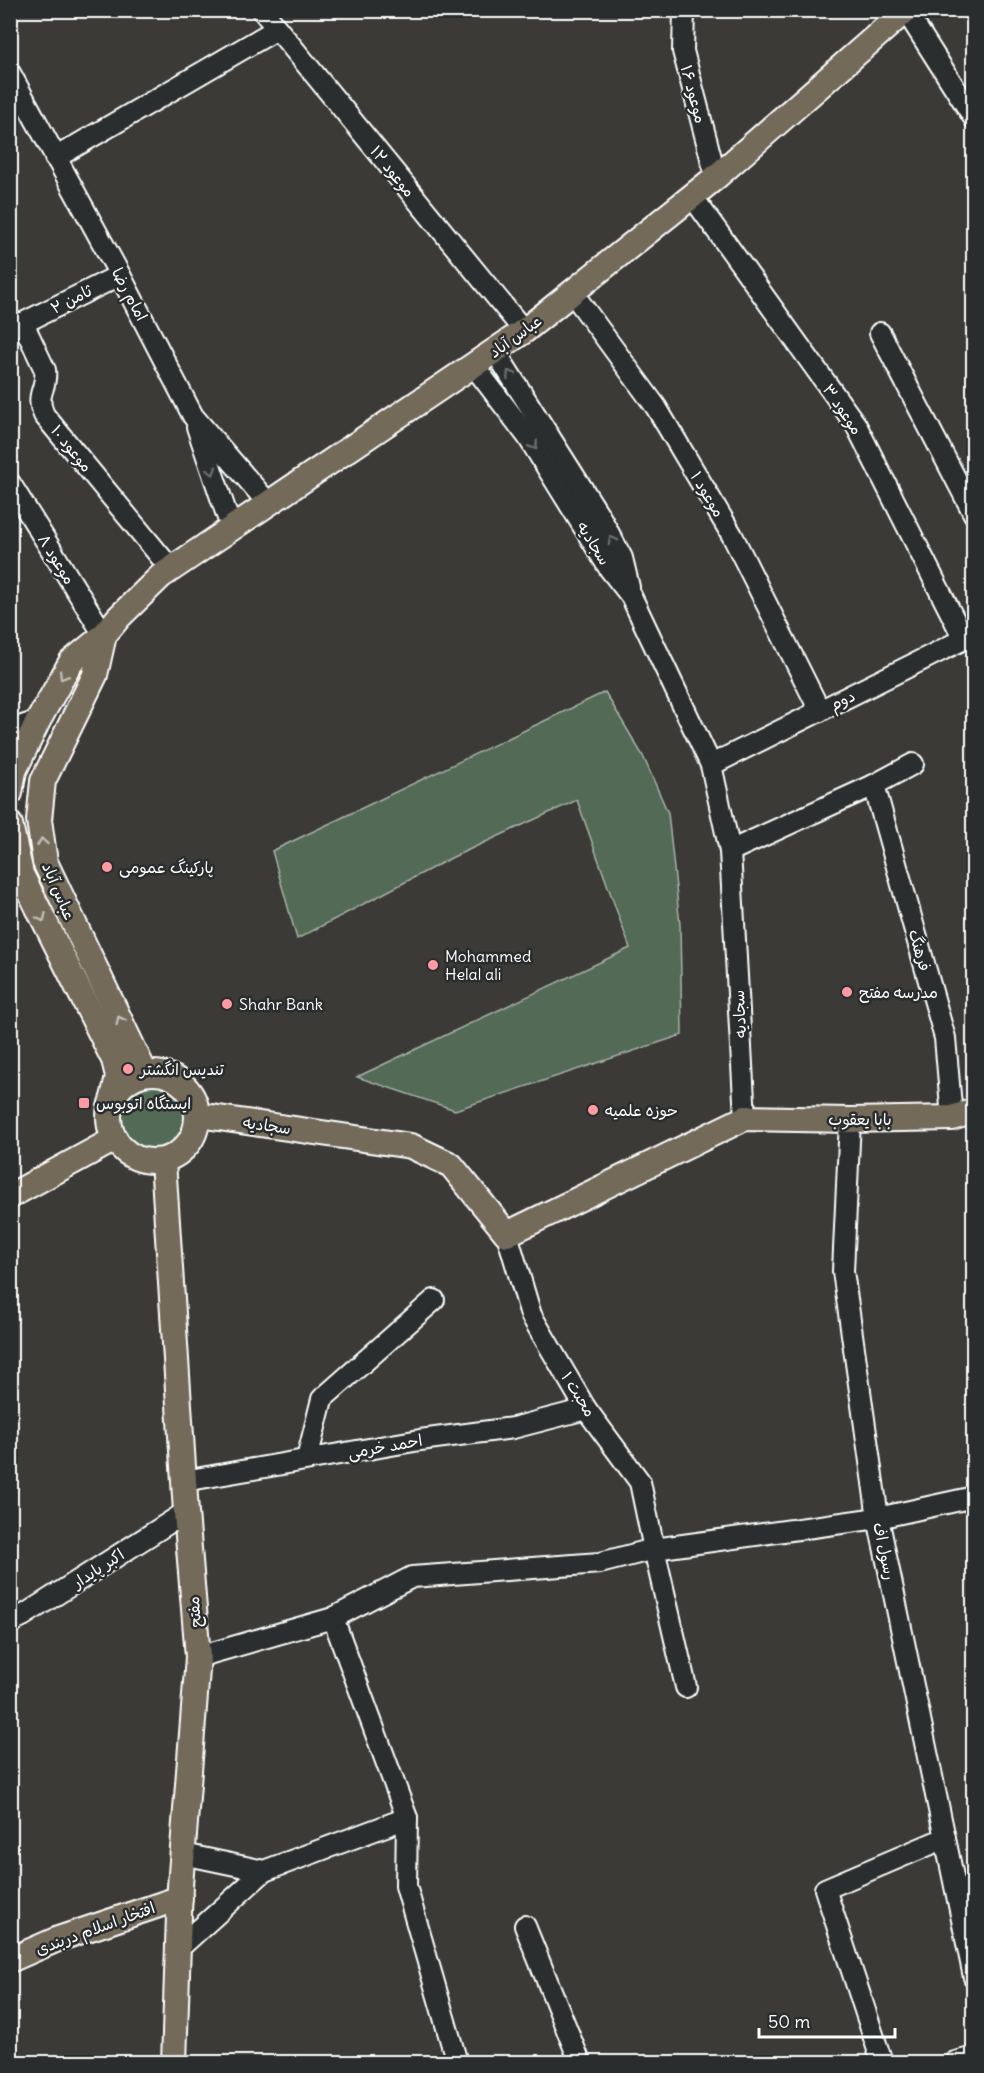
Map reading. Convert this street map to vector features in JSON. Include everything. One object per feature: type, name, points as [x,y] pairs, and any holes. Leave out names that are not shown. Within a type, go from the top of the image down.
[{"type":"main road","name":"عباس آباد","points":[[11,786],[14,771],[71,662],[104,635],[146,589],[170,568],[524,331],[716,177],[906,11]]},
{"type":"main road","name":"عباس آباد","points":[[104,635],[95,675],[43,781],[39,820],[45,862],[145,1073]]},
{"type":"main road","name":"عباس آباد","points":[[10,824],[21,874],[114,1060],[118,1076],[112,1098]]},
{"type":"main road","points":[[159,1072],[174,1078],[186,1087],[195,1100],[198,1115],[196,1131],[189,1144],[178,1154],[163,1161],[135,1158],[123,1150],[109,1126],[112,1098],[126,1082],[145,1073],[159,1072]]},
{"type":"main road","name":"بابا یعقوب","points":[[745,1118],[850,1120],[963,1114]]},
{"type":"main road","name":"سجادیه","points":[[198,1115],[411,1146],[451,1165],[507,1234]]},
{"type":"main road","points":[[507,1234],[745,1118]]},
{"type":"main road","points":[[10,1196],[115,1139]]},
{"type":"main road","name":"مفتح","points":[[163,1161],[198,1657],[180,1898],[174,2062]]},
{"type":"main road","name":"افتخار اسلام دربندی","points":[[10,1960],[58,1939],[180,1898]]},
{"type":"street","name":"موعود ۱۲","points":[[262,10],[524,331]]},
{"type":"street","name":"موعود ۱۶","points":[[684,10],[683,51],[716,177]]},
{"type":"street","points":[[906,11],[974,118]]},
{"type":"street","points":[[55,158],[277,28]]},
{"type":"street","name":"امام رضا","points":[[10,73],[120,275],[193,416],[268,503]]},
{"type":"street","name":"موعود ۳","points":[[692,196],[856,425],[969,636]]},
{"type":"street","name":"ثامن ۲","points":[[17,324],[120,275]]},
{"type":"street","name":"موعود ۱","points":[[572,292],[656,407],[721,515],[820,711]]},
{"type":"street","name":"موعود ۱۰","points":[[17,324],[45,370],[46,377],[39,397],[44,414],[170,568]]},
{"type":"street","points":[[880,333],[974,514]]},
{"type":"street","points":[[495,351],[599,515],[622,558],[631,596]]},
{"type":"street","name":"سجادیه","points":[[474,366],[528,437],[609,568],[631,596],[711,765],[730,851],[745,1118]]},
{"type":"street","points":[[193,416],[231,527]]},
{"type":"street","name":"موعود ۸","points":[[10,483],[104,635]]},
{"type":"street","name":"دوم","points":[[711,765],[969,636]]},
{"type":"street","points":[[10,730],[38,722]]},
{"type":"street","points":[[730,851],[874,785],[914,764]]},
{"type":"street","name":"فرهنگ","points":[[874,785],[945,1038],[963,1114]]},
{"type":"street","name":"رسول اف","points":[[850,1120],[843,1271],[878,1518],[974,1977]]},
{"type":"street","name":"محبت ۱","points":[[507,1234],[531,1316],[586,1408],[640,1482],[686,1687]]},
{"type":"street","points":[[307,1460],[322,1399],[434,1300]]},
{"type":"street","name":"احمد خرمی","points":[[184,1481],[420,1440],[513,1428],[586,1408]]},
{"type":"street","points":[[198,1657],[333,1618],[412,1577],[600,1563],[654,1550],[878,1518],[974,1497]]},
{"type":"street","name":"اکبر پایدار","points":[[11,1623],[186,1512]]},
{"type":"street","points":[[333,1618],[407,1818],[406,1886],[455,2062]]},
{"type":"street","points":[[179,1948],[264,1871],[407,1818]]},
{"type":"street","points":[[882,2062],[825,1889],[945,1838]]},
{"type":"street","points":[[183,1854],[264,1871]]},
{"type":"street","points":[[525,1926],[580,2062]]},
{"type":"street","points":[[954,2062],[974,2057]]},
{"type":"green space","points":[[605,692],[643,756],[668,813],[680,925],[682,1035],[455,1110],[357,1077],[630,948],[577,800],[453,857],[297,939],[272,851]]},
{"type":"green space","points":[[154,1080],[168,1083],[181,1091],[189,1104],[192,1118],[189,1132],[181,1145],[168,1153],[154,1156],[140,1153],[127,1145],[119,1132],[116,1118],[119,1104],[127,1091],[140,1083]]},
{"type":"place","name":"پارکینگ عمومی","points":[[107,867]]},
{"type":"place","name":"Mohammed Helal ali","points":[[433,965]]},
{"type":"place","name":"مدرسه مفتح","points":[[847,992]]},
{"type":"place","name":"Shahr Bank","points":[[227,1004]]},
{"type":"place","name":"تندیس انگشتر","points":[[128,1069]]},
{"type":"place","name":"ایستگاه اتوبوس","points":[[84,1103]]},
{"type":"place","name":"حوزه علمیه","points":[[593,1110]]}]
